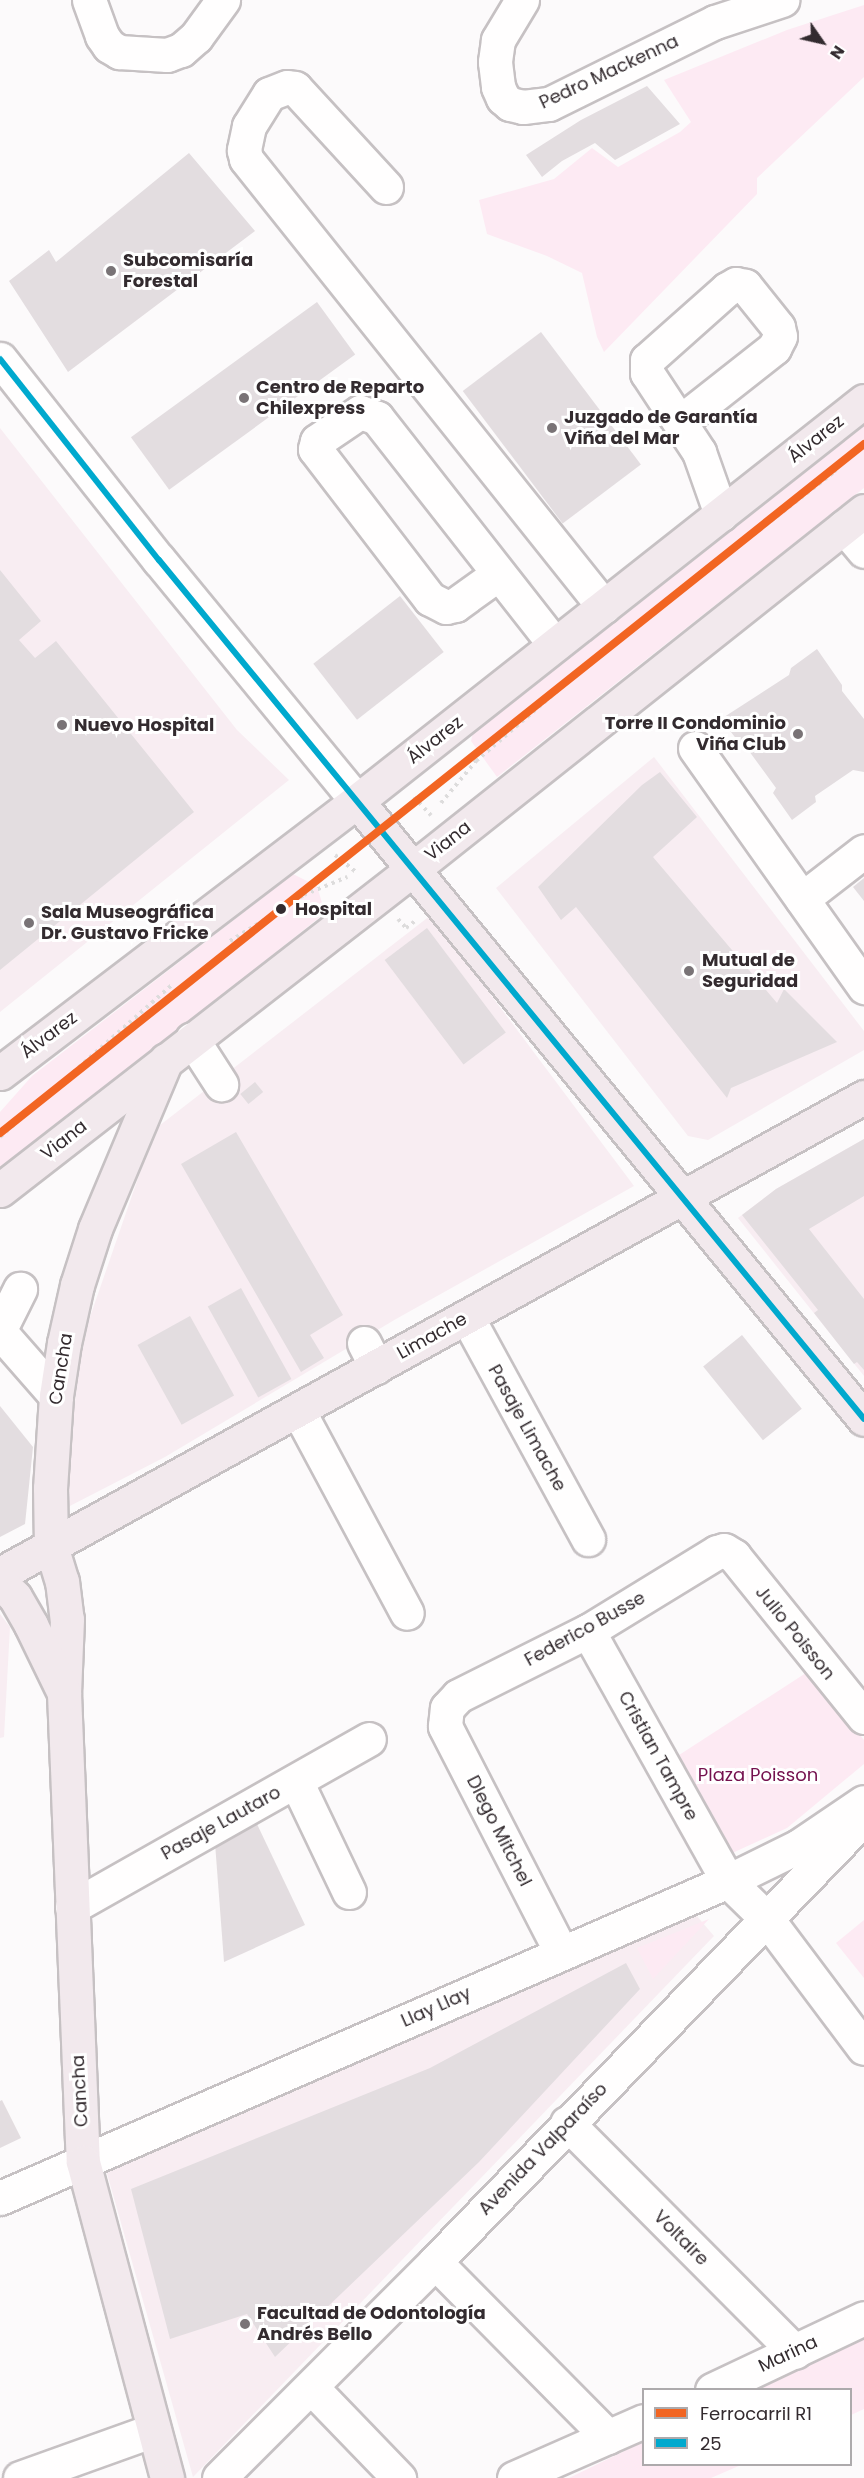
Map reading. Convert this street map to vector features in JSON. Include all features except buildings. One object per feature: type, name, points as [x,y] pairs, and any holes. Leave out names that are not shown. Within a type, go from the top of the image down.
[{"type":"main road","name":"Álvarez","points":[[0,1072],[357,801],[864,401]]},
{"type":"main road","name":"Viana","points":[[0,1190],[192,1039],[404,858],[857,530]]},
{"type":"main road","points":[[357,801],[864,1419]]},
{"type":"main road","name":"Cancha","points":[[166,1060],[95,1229],[72,1308],[56,1396],[51,1457],[51,1546],[62,1581],[67,1618],[64,1693],[83,2162],[167,2478]]},
{"type":"main road","name":"Limache","points":[[0,1575],[298,1410],[370,1355],[467,1317],[864,1097]]},
{"type":"main road","name":"Cancha","points":[[0,1582],[15,1597],[32,1625],[64,1693]]},
{"type":"street","points":[[89,0],[109,46],[119,52],[167,55],[181,50],[196,37],[223,0]]},
{"type":"street","name":"Pedro Mackenna","points":[[522,0],[498,40],[495,62],[498,87],[503,98],[510,104],[529,107],[549,104],[715,22],[782,0]]},
{"type":"street","points":[[386,187],[295,88],[287,87],[269,94],[249,126],[244,150],[246,159],[604,607]]},
{"type":"street","points":[[0,359],[159,560],[357,801]]},
{"type":"street","points":[[498,574],[455,605],[446,607],[430,599],[315,449],[317,441],[360,412],[377,418],[555,645]]},
{"type":"street","points":[[680,422],[699,452],[721,514]]},
{"type":"street","points":[[695,748],[864,987]]},
{"type":"street","points":[[802,899],[864,851]]},
{"type":"street","points":[[192,1039],[220,1084]]},
{"type":"street","points":[[20,1289],[0,1330],[56,1396]]},
{"type":"street","name":"Pasaje Limache","points":[[467,1317],[588,1539]]},
{"type":"street","points":[[298,1410],[407,1613]]},
{"type":"street","name":"Federico Busse","points":[[447,1708],[458,1696],[588,1631],[717,1552],[724,1551]]},
{"type":"street","name":"Julio Poisson","points":[[724,1551],[734,1556],[864,1717]]},
{"type":"street","name":"Cristian Tampre","points":[[588,1631],[728,1881],[767,1919],[864,2048]]},
{"type":"street","name":"DIego Mitchel","points":[[447,1708],[445,1726],[561,1952]]},
{"type":"street","name":"Pasaje Lautaro","points":[[72,1907],[369,1739]]},
{"type":"street","points":[[296,1781],[349,1892]]},
{"type":"street","name":"Llay Llay","points":[[0,2198],[728,1881],[800,1846],[864,1802]]},
{"type":"street","name":"Avenida Valparaíso","points":[[219,2478],[435,2262],[864,1818]]},
{"type":"street","name":"Voltaire","points":[[567,2123],[795,2352]]},
{"type":"street","points":[[435,2262],[608,2437]]},
{"type":"street","name":"Marina","points":[[716,2388],[864,2318]]},
{"type":"street","points":[[312,2387],[399,2478]]},
{"type":"street","points":[[514,2478],[642,2422]]},
{"type":"street","points":[[20,2478],[154,2430]]},
{"type":"path","points":[[225,944],[304,895],[369,869],[404,858],[423,825],[476,761],[611,645],[834,472],[846,457]]},
{"type":"path","points":[[0,1137],[179,979]]},
{"type":"shaded area","points":[[0,428],[237,730],[289,780],[0,1012]]},
{"type":"shaded area","name":"Mutual de Seguridad","points":[[654,757],[864,1031],[864,1050],[708,1140],[688,1136],[496,888]]},
{"type":"shaded area","points":[[431,915],[634,1186],[396,1319],[165,1457],[64,1509],[81,1343],[155,1129]]},
{"type":"shaded area","points":[[864,1139],[864,1376],[738,1218],[776,1189]]},
{"type":"shaded area","points":[[0,1614],[10,1627],[4,1737],[0,1738]]},
{"type":"shaded area","name":"Facultad de Odontología Andrés Bello","points":[[696,1915],[714,1936],[193,2477],[106,2170]]},
{"type":"green space","points":[[864,5],[864,77],[757,178],[757,194],[604,352],[597,337],[582,273],[547,256],[487,234],[479,200],[554,179],[592,148],[618,167],[680,132],[691,122],[664,80],[787,30]]},
{"type":"green space","points":[[864,412],[864,488],[497,777],[471,741],[476,720]]},
{"type":"green space","points":[[293,874],[317,886],[325,913],[0,1173],[0,1112],[32,1076]]},
{"type":"green space","name":"Plaza Poisson","points":[[809,1671],[864,1740],[864,1764],[787,1828],[728,1855],[676,1757]]},
{"type":"green space","points":[[709,1919],[653,1979],[637,1948]]},
{"type":"green space","points":[[864,1920],[864,1978],[836,1943]]},
{"type":"green space","points":[[864,2336],[864,2409],[852,2415],[852,2388],[758,2388]]},
{"type":"green space","points":[[642,2442],[642,2466],[739,2466],[711,2478],[569,2478]]},
{"type":"rail line","name":"R1","points":[[0,1133],[864,444]]},
{"type":"transit line","name":"25","points":[[0,359],[159,560],[864,1419]]},
{"type":"place","name":"Subcomisaría Forestal","points":[[111,271]]},
{"type":"place","name":"Centro de Reparto Chilexpress","points":[[244,398]]},
{"type":"place","name":"Juzgado de Garantía Viña del Mar","points":[[552,428]]},
{"type":"place","name":"Nuevo Hospital","points":[[62,725]]},
{"type":"place","name":"Torre II Condominio Viña Club","points":[[798,734]]},
{"type":"place","name":"Hospital","points":[[281,909]]},
{"type":"place","name":"Sala Museográfica Dr. Gustavo Fricke","points":[[29,923]]},
{"type":"place","name":"Mutual de Seguridad","points":[[689,971]]},
{"type":"place","name":"Facultad de Odontología Andrés Bello","points":[[245,2324]]}]
